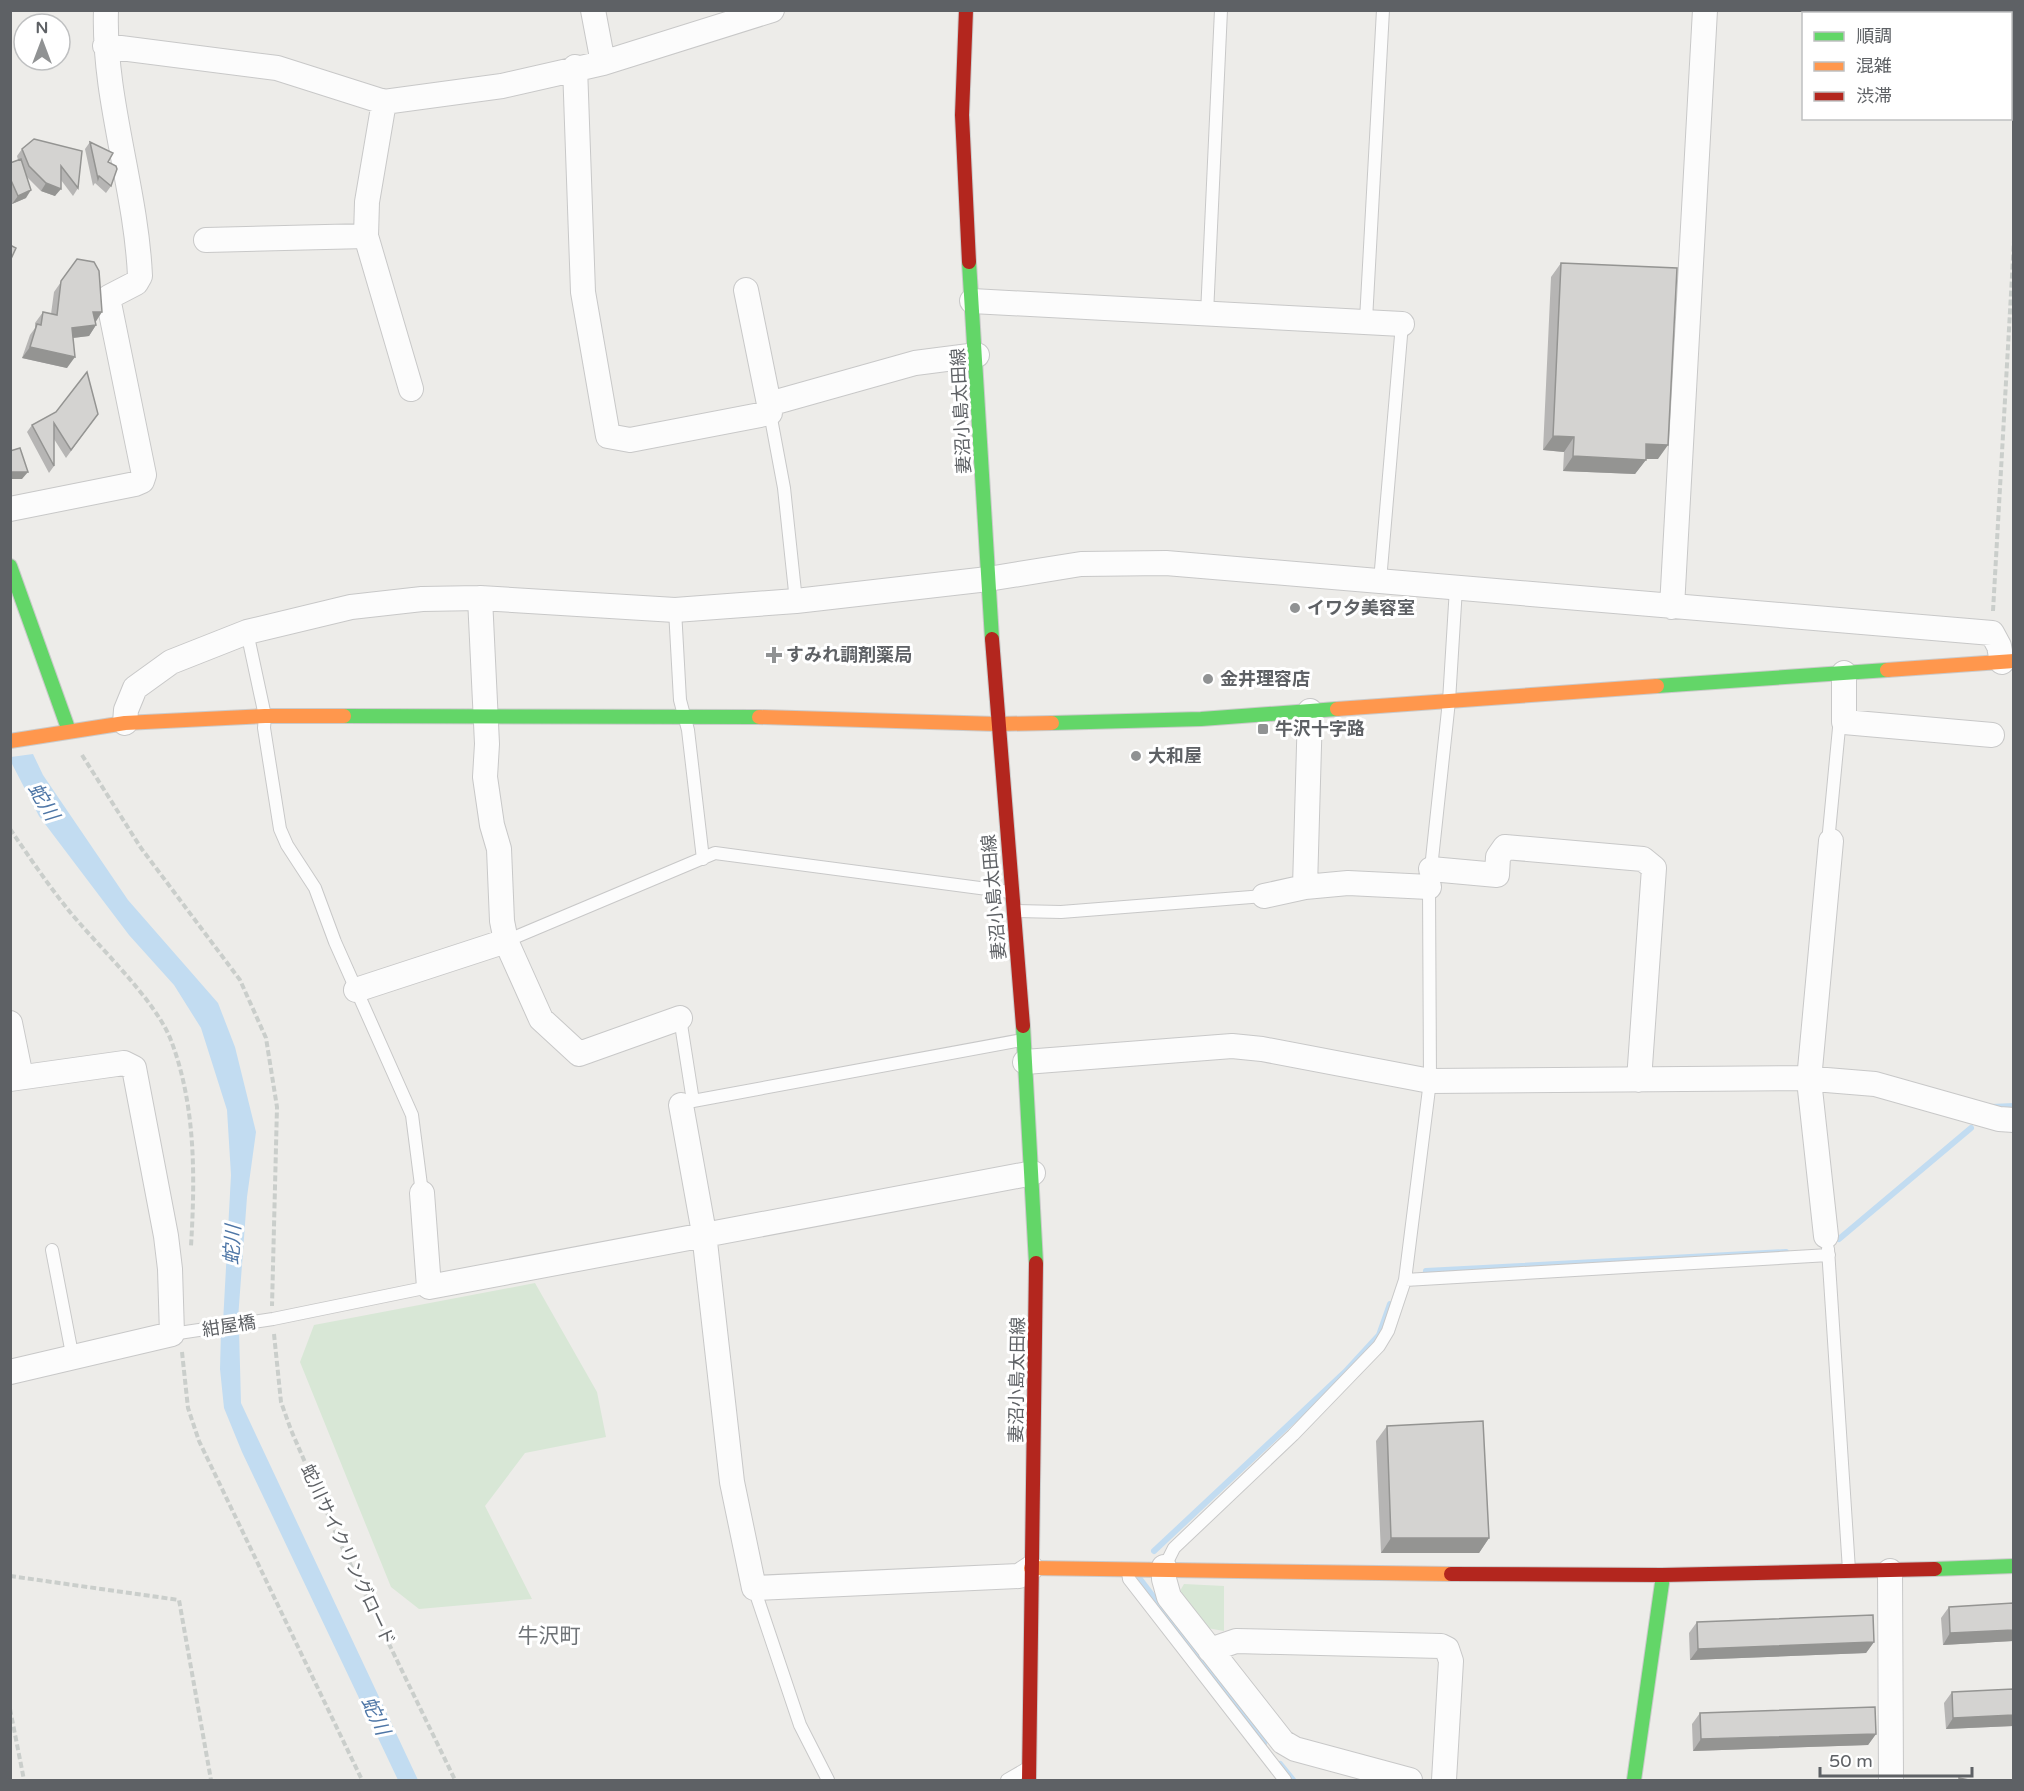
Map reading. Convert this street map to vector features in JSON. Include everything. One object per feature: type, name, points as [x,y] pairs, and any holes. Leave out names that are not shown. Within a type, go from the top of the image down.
[{"type":"main road","name":"妻沼小島太田線","points":[[966,10],[962,115],[988,579],[997,724],[1025,1050],[1033,1173],[1036,1257],[1030,1773]]},
{"type":"main road","points":[[10,566],[69,731]]},
{"type":"main road","points":[[10,741],[125,723],[265,716],[684,715],[997,724],[1201,719],[2008,661]]},
{"type":"main road","points":[[1031,1568],[1127,1566],[1399,1574],[1663,1576],[2013,1566]]},
{"type":"main road","points":[[1634,1780],[1663,1576]]},
{"type":"street","points":[[10,509],[135,484],[142,481],[144,475],[109,303],[109,297],[136,283],[140,276],[128,177],[105,46],[106,10]]},
{"type":"street","points":[[593,10],[603,63]]},
{"type":"street","points":[[105,46],[277,68],[384,102],[502,86],[575,67],[603,63],[772,10]]},
{"type":"street","points":[[1672,607],[1706,10]]},
{"type":"street","points":[[575,67],[583,292],[608,436],[630,440],[769,409],[915,363],[976,355]]},
{"type":"street","points":[[384,102],[367,202],[366,236],[411,389]]},
{"type":"street","points":[[206,240],[366,236]]},
{"type":"street","points":[[746,290],[769,409]]},
{"type":"street","points":[[972,301],[1365,320],[1402,324]]},
{"type":"street","points":[[125,723],[129,700],[135,688],[149,677],[192,652],[246,632],[351,607],[422,599],[480,598],[675,610],[796,601],[988,579],[1046,568],[1121,562],[1178,564],[1992,633],[2008,661]]},
{"type":"street","points":[[480,598],[486,714],[486,795],[499,849],[499,889],[506,941],[541,1019],[579,1054],[680,1018]]},
{"type":"street","points":[[1844,673],[1844,722],[1992,735]]},
{"type":"street","points":[[1305,887],[1310,711]]},
{"type":"street","points":[[1828,1246],[1809,1080],[1831,842]]},
{"type":"street","points":[[1264,896],[1305,887],[1348,883],[1497,875],[1498,857],[1506,846],[1643,859],[1654,868],[1639,1080]]},
{"type":"street","points":[[356,990],[506,941]]},
{"type":"street","points":[[10,1023],[16,1078],[124,1063],[134,1068],[183,1333],[10,1372]]},
{"type":"street","points":[[1025,1050],[1232,1046],[1262,1049],[1430,1081],[1809,1080],[1875,1084],[1999,1119],[2013,1120]]},
{"type":"street","points":[[687,1103],[732,1482],[754,1588],[1019,1576],[1031,1568]]},
{"type":"street","points":[[422,1193],[429,1287],[704,1233],[1033,1173]]},
{"type":"street","points":[[1164,1567],[1164,1579],[1169,1597],[1283,1742],[1295,1749],[1410,1780]]},
{"type":"street","points":[[1890,1571],[1891,1780]]},
{"type":"street","points":[[1210,1650],[1236,1641],[1441,1646],[1447,1649],[1451,1661],[1444,1780]]},
{"type":"lane","points":[[1206,314],[1221,10]]},
{"type":"lane","points":[[1365,320],[1383,10]]},
{"type":"lane","points":[[1380,581],[1402,324]]},
{"type":"lane","points":[[769,409],[784,488],[796,601]]},
{"type":"lane","points":[[1164,1567],[1174,1548],[1293,1434],[1379,1346],[1388,1331],[1405,1280],[1430,1081],[1430,878],[1449,700],[1456,588]]},
{"type":"lane","points":[[675,610],[680,700],[684,715],[703,859]]},
{"type":"lane","points":[[246,632],[265,716],[264,728],[280,829],[287,845],[315,888],[356,990],[412,1115],[422,1193]]},
{"type":"lane","points":[[1831,842],[1829,832],[1839,728],[1844,722]]},
{"type":"lane","points":[[506,941],[715,853],[1012,892]]},
{"type":"lane","points":[[1013,911],[1061,912],[1264,896]]},
{"type":"lane","points":[[680,1018],[687,1103],[1025,1050]]},
{"type":"lane","points":[[1405,1280],[1828,1246],[1849,1572]]},
{"type":"lane","points":[[52,1250],[73,1359]]},
{"type":"lane","name":"紺屋橋","points":[[183,1333],[268,1320],[429,1287]]},
{"type":"lane","points":[[1127,1566],[1128,1579],[1285,1780]]},
{"type":"lane","points":[[754,1588],[800,1725],[828,1780]]},
{"type":"lane","points":[[1007,1780],[1030,1773]]},
{"type":"path","points":[[1992,633],[2013,241]]},
{"type":"path","name":"蛇川サイクリングロード","points":[[77,747],[141,848],[240,980],[266,1038],[278,1107],[268,1320],[281,1402],[291,1431],[341,1545],[455,1780]]},
{"type":"path","points":[[183,1333],[183,1377],[188,1408],[200,1441],[362,1780]]},
{"type":"path","points":[[10,1576],[178,1600],[211,1780]]},
{"type":"path","points":[[10,1709],[24,1780]]},
{"type":"green space","points":[[535,1283],[597,1392],[606,1437],[525,1453],[485,1506],[532,1599],[419,1609],[391,1587],[300,1362],[314,1325]]},
{"type":"green space","points":[[1184,1584],[1224,1586],[1224,1631],[1207,1628],[1177,1596]]},
{"type":"water","name":"蛇川","points":[[33,754],[43,775],[128,900],[218,1003],[235,1047],[256,1132],[247,1197],[238,1319],[223,1323],[231,1175],[227,1110],[201,1028],[174,985],[129,935],[39,816],[11,762],[11,757]]},
{"type":"water","name":"蛇川","points":[[239,1329],[241,1403],[418,1780],[398,1780],[242,1452],[224,1408],[220,1369],[221,1331]]},
{"type":"building","points":[[34,139],[82,151],[78,188],[61,166],[61,189],[46,183],[29,166],[22,149]]},
{"type":"building","points":[[90,142],[113,153],[108,162],[117,169],[111,186],[99,176],[98,179]]},
{"type":"building","points":[[21,159],[31,190],[18,196],[10,178],[10,163]]},
{"type":"building","points":[[10,245],[16,248],[10,261]]},
{"type":"building","points":[[77,259],[94,262],[99,271],[102,312],[93,312],[96,325],[72,328],[75,357],[30,347],[37,324],[41,325],[43,312],[57,315],[61,281]]},
{"type":"building","points":[[1561,263],[1677,268],[1668,445],[1646,444],[1646,460],[1573,456],[1574,437],[1553,436]]},
{"type":"building","points":[[87,372],[98,414],[71,450],[54,423],[54,466],[32,425],[56,412]]},
{"type":"building","points":[[20,448],[28,472],[10,472],[10,451]]},
{"type":"building","points":[[1483,1421],[1489,1538],[1391,1538],[1387,1426]]},
{"type":"building","points":[[2013,1603],[2013,1630],[1950,1633],[1949,1607]]},
{"type":"building","points":[[1873,1615],[1874,1642],[1698,1649],[1697,1622]]},
{"type":"building","points":[[2013,1689],[2013,1715],[1953,1718],[1952,1692]]},
{"type":"building","points":[[1875,1707],[1876,1734],[1701,1739],[1700,1713]]},
{"type":"waterway","points":[[1991,1107],[2014,1106]]},
{"type":"waterway","points":[[1839,1239],[1971,1128]]},
{"type":"waterway","points":[[1426,1271],[1786,1252]]},
{"type":"waterway","points":[[1154,1551],[1345,1372],[1379,1335],[1390,1304]]},
{"type":"waterway","points":[[1140,1579],[1264,1743]]},
{"type":"waterway","points":[[1280,1764],[1293,1780]]},
{"type":"traffic: fast","points":[[969,262],[992,639]]},
{"type":"traffic: fast","points":[[10,566],[69,731]]},
{"type":"traffic: fast","points":[[1657,686],[1887,670]]},
{"type":"traffic: fast","points":[[1052,723],[1201,719],[1337,709]]},
{"type":"traffic: fast","points":[[344,716],[759,717]]},
{"type":"traffic: fast","points":[[1023,1026],[1036,1263]]},
{"type":"traffic: fast","points":[[1935,1569],[2014,1566]]},
{"type":"traffic: fast","points":[[1634,1780],[1663,1576]]},
{"type":"traffic: slow","points":[[1887,670],[2014,661]]},
{"type":"traffic: slow","points":[[1337,709],[1657,686]]},
{"type":"traffic: slow","points":[[10,741],[125,723],[265,716],[344,716]]},
{"type":"traffic: slow","points":[[759,717],[997,724],[1052,723]]},
{"type":"traffic: slow","points":[[1031,1568],[1451,1574]]},
{"type":"traffic: jam","points":[[966,10],[962,115],[969,262]]},
{"type":"traffic: jam","points":[[992,639],[1023,1026]]},
{"type":"traffic: jam","points":[[1029,1780],[1036,1263]]},
{"type":"traffic: jam","points":[[1451,1574],[1662,1575],[1935,1569]]},
{"type":"place","name":"イワ夕美容室","points":[[1295,608]]},
{"type":"place","name":"すみれ調剤薬局","points":[[774,655]]},
{"type":"place","name":"金井理容店","points":[[1208,679]]},
{"type":"place","name":"牛沢十字路","points":[[1263,729]]},
{"type":"place","name":"大和屋","points":[[1136,756]]},
{"type":"district","name":"牛沢町","points":[[549,1636]]}]
